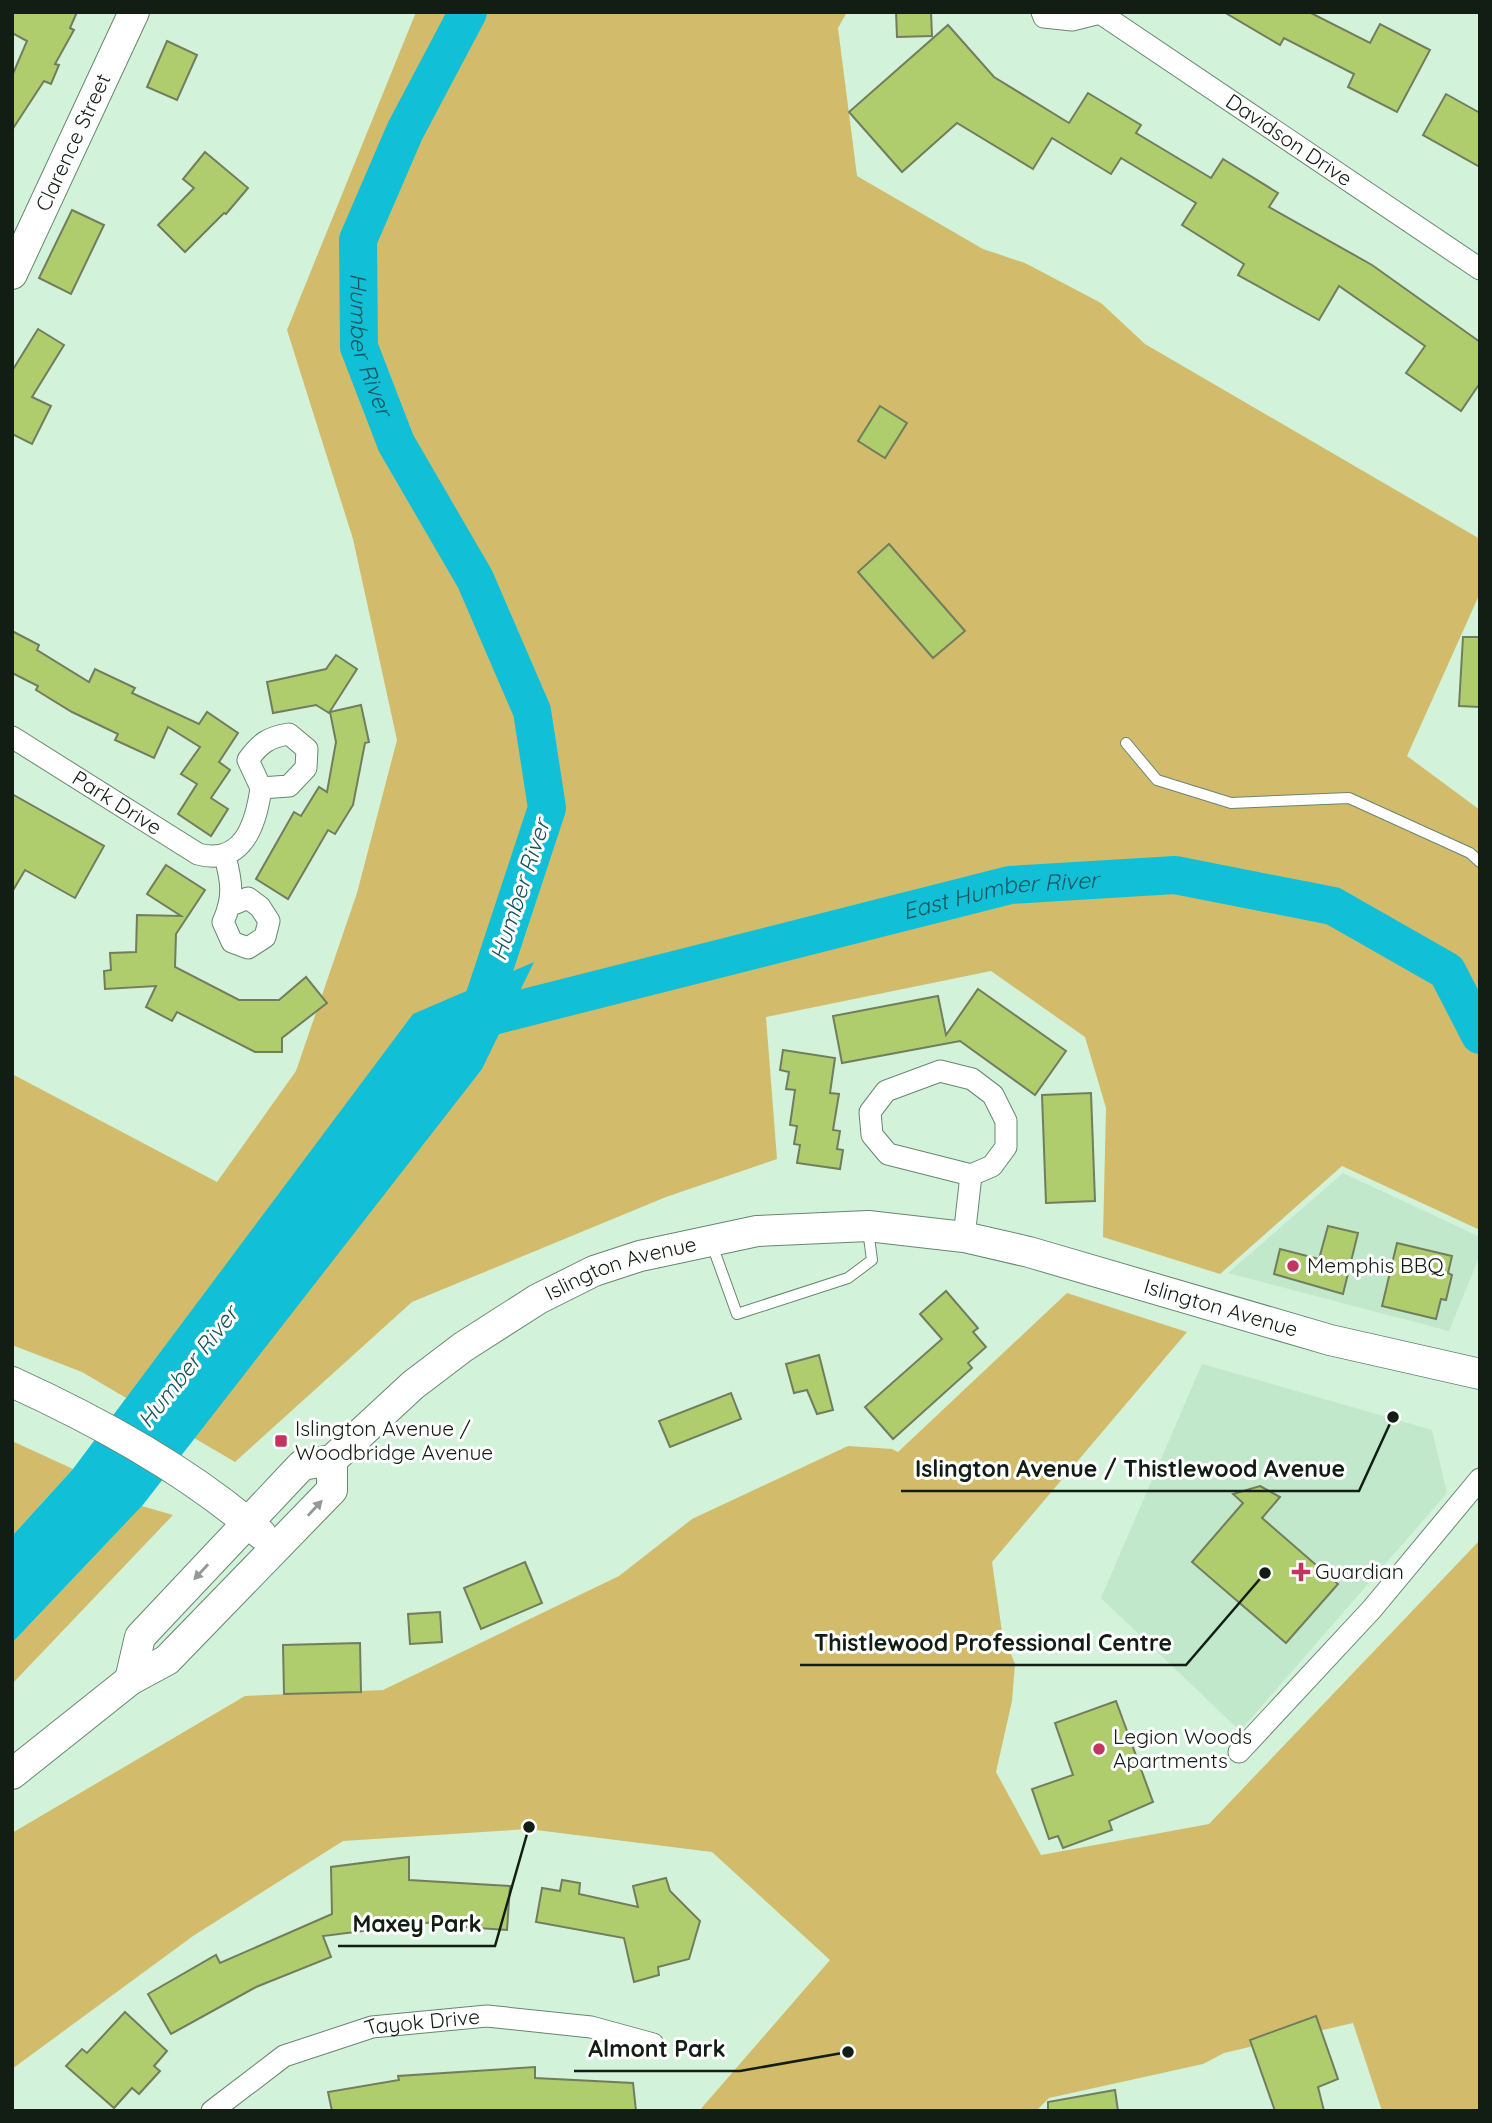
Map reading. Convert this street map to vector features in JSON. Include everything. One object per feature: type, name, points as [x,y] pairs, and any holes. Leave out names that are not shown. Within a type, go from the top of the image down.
[{"type":"main road","name":"Clarence Street","points":[[12,274],[134,12]]},
{"type":"main road","name":"Islington Avenue","points":[[130,1680],[140,1637],[302,1465],[332,1460],[412,1385],[538,1299],[594,1272],[710,1239],[757,1231],[868,1226],[964,1237],[1029,1252],[1331,1340],[1480,1374]]},
{"type":"main road","points":[[12,1382],[64,1406],[201,1486],[277,1548]]},
{"type":"main road","points":[[12,1774],[130,1680],[167,1660],[332,1490],[332,1460]]},
{"type":"street","name":"Davidson Drive","points":[[1042,12],[1044,17],[1072,20],[1100,13],[1480,269]]},
{"type":"street","name":"Park Drive","points":[[12,737],[198,854],[214,858],[225,857]]},
{"type":"street","points":[[231,905],[232,884],[225,857],[238,847],[257,815],[261,788]]},
{"type":"street","points":[[940,1071],[972,1079],[993,1095],[1006,1121],[1006,1147],[992,1166],[971,1175],[888,1154],[872,1135],[870,1112],[886,1090],[940,1071]]},
{"type":"street","points":[[964,1237],[971,1175]]},
{"type":"street","points":[[1239,1752],[1371,1609],[1480,1479]]},
{"type":"street","name":"Tayok Drive","points":[[212,2111],[284,2056],[372,2027],[439,2022],[462,2016],[487,2016],[591,2027],[653,2044]]},
{"type":"lane","points":[[1126,743],[1157,780],[1231,803],[1349,798],[1470,853],[1480,862]]},
{"type":"lane","points":[[710,1239],[737,1314],[848,1278],[872,1260],[868,1226]]},
{"type":"shaded area","points":[[416,12],[847,12],[838,28],[857,176],[983,249],[1025,263],[1101,303],[1145,344],[1480,539],[1480,593],[1407,756],[1480,810],[1480,1230],[1342,1166],[1220,1274],[1103,1237],[1106,1108],[1085,1037],[991,971],[766,1017],[777,1159],[666,1197],[412,1302],[235,1462],[82,1372],[12,1345],[12,1074],[217,1182],[296,1071],[357,893],[397,740],[353,539],[287,330]]},
{"type":"shaded area","points":[[1343,1173],[1480,1237],[1480,1255],[1449,1331],[1228,1273]]},
{"type":"shaded area","points":[[1067,1293],[1187,1332],[992,1562],[1002,1632],[1015,1664],[1012,1701],[996,1772],[1041,1855],[1209,1824],[1480,1540],[1480,2111],[1382,2111],[1353,2023],[1224,2053],[1203,2064],[1049,2098],[1036,2111],[699,2111],[830,1960],[712,1852],[528,1829],[343,1841],[193,1936],[12,2069],[12,1833],[245,1696],[383,1690],[619,1576],[692,1519],[848,1446],[892,1449],[898,1452]]},
{"type":"shaded area","points":[[1202,1364],[1432,1430],[1447,1493],[1240,1731],[1101,1598]]},
{"type":"shaded area","points":[[12,1441],[73,1469],[12,1536]]},
{"type":"shaded area","points":[[142,1506],[173,1515],[12,1684],[12,1643]]},
{"type":"water","points":[[534,962],[482,1069],[142,1506],[12,1643],[12,1536],[73,1469],[413,1014]]},
{"type":"building","points":[[12,12],[77,12],[70,28],[74,30],[55,64],[59,65],[51,84],[44,81],[12,130],[12,76],[27,41],[12,33]]},
{"type":"building","points":[[896,12],[931,12],[932,36],[897,37]]},
{"type":"building","points":[[1224,12],[1309,12],[1370,43],[1380,24],[1430,50],[1397,112],[1348,87],[1354,74],[1284,38],[1280,45]]},
{"type":"building","points":[[948,25],[994,77],[1069,123],[1088,93],[1141,125],[1136,133],[1211,178],[1223,159],[1278,193],[1269,207],[1372,265],[1480,342],[1480,383],[1461,411],[1406,373],[1425,346],[1339,286],[1319,320],[1238,275],[1244,264],[1182,225],[1196,203],[1121,158],[1111,174],[1052,138],[1033,169],[957,123],[902,172],[849,112]]},
{"type":"building","points":[[167,41],[197,55],[177,100],[147,87]]},
{"type":"building","points":[[1446,94],[1480,113],[1480,167],[1423,135]]},
{"type":"building","points":[[205,152],[248,188],[226,214],[185,252],[158,225],[194,188],[183,179]]},
{"type":"building","points":[[72,210],[104,225],[71,294],[39,278]]},
{"type":"building","points":[[38,329],[64,345],[32,397],[51,406],[32,444],[12,434],[12,371]]},
{"type":"building","points":[[880,406],[907,423],[885,458],[858,441]]},
{"type":"building","points":[[889,544],[965,631],[933,658],[858,572]]},
{"type":"building","points":[[12,631],[39,645],[37,650],[89,682],[95,669],[135,688],[132,693],[199,724],[207,712],[238,733],[219,762],[230,770],[211,798],[228,809],[211,836],[178,814],[197,784],[181,774],[200,747],[168,727],[154,758],[115,740],[118,734],[72,712],[36,690],[38,686],[12,673]]},
{"type":"building","points":[[1463,637],[1480,637],[1480,707],[1459,706]]},
{"type":"building","points":[[336,655],[357,669],[329,713],[316,705],[273,713],[267,682],[326,669]]},
{"type":"building","points":[[361,705],[369,742],[365,743],[353,805],[335,834],[328,830],[288,899],[256,879],[294,812],[301,816],[319,787],[327,792],[336,742],[330,712]]},
{"type":"building","points":[[12,794],[104,846],[75,898],[25,870],[12,892]]},
{"type":"building","points":[[166,865],[205,890],[176,934],[175,967],[239,1000],[279,1000],[306,977],[327,1003],[282,1038],[282,1052],[255,1052],[177,1012],[172,1021],[146,1007],[156,986],[105,989],[104,971],[111,970],[110,953],[136,952],[137,915],[181,916],[147,894]]},
{"type":"building","points":[[978,989],[1066,1051],[1035,1095],[960,1041],[842,1063],[833,1016],[938,996],[946,1035]]},
{"type":"building","points":[[783,1050],[835,1058],[830,1093],[839,1094],[833,1130],[840,1131],[837,1149],[843,1150],[840,1169],[797,1163],[800,1145],[794,1144],[797,1126],[790,1125],[795,1090],[786,1089],[789,1072],[780,1070]]},
{"type":"building","points":[[1091,1093],[1095,1201],[1046,1203],[1042,1095]]},
{"type":"building","points":[[1328,1226],[1358,1233],[1343,1294],[1274,1274],[1280,1249],[1319,1259]]},
{"type":"building","points":[[1397,1243],[1452,1256],[1448,1273],[1452,1275],[1446,1300],[1441,1299],[1436,1319],[1382,1306]]},
{"type":"building","points":[[946,1291],[978,1328],[973,1332],[986,1347],[968,1363],[972,1368],[893,1439],[865,1407],[942,1339],[920,1314]]},
{"type":"building","points":[[819,1355],[833,1410],[817,1414],[807,1390],[794,1393],[786,1364]]},
{"type":"building","points":[[731,1393],[741,1419],[670,1447],[659,1421]]},
{"type":"building","points":[[1260,1486],[1280,1497],[1262,1518],[1338,1584],[1286,1643],[1192,1562],[1243,1503],[1233,1494]]},
{"type":"building","points":[[525,1562],[542,1603],[481,1629],[464,1588]]},
{"type":"building","points":[[440,1612],[442,1642],[410,1644],[408,1614]]},
{"type":"building","points":[[360,1643],[361,1692],[284,1694],[283,1645]]},
{"type":"building","name":"Legion Woods Apartments","points":[[1116,1701],[1153,1802],[1109,1821],[1112,1830],[1063,1848],[1058,1836],[1049,1839],[1032,1789],[1073,1775],[1055,1723]]},
{"type":"building","points":[[409,1857],[409,1880],[510,1886],[507,1930],[434,1925],[434,1922],[323,1936],[331,1957],[256,1987],[171,2034],[148,1994],[216,1955],[220,1963],[332,1914],[331,1867]]},
{"type":"building","points":[[666,1878],[670,1891],[700,1921],[689,1959],[658,1967],[659,1975],[634,1982],[624,1938],[536,1922],[542,1888],[560,1891],[562,1880],[580,1883],[579,1894],[638,1907],[633,1886]]},
{"type":"building","points":[[125,2012],[167,2051],[154,2066],[160,2071],[139,2094],[132,2088],[114,2108],[66,2066],[82,2049],[87,2053]]},
{"type":"building","points":[[1316,2016],[1338,2079],[1318,2087],[1324,2111],[1275,2111],[1250,2040]]},
{"type":"building","points":[[535,2067],[535,2078],[633,2083],[636,2111],[332,2111],[328,2092],[399,2080],[398,2076]]},
{"type":"building","points":[[1115,2090],[1118,2111],[1048,2111],[1048,2102]]},
{"type":"waterway","name":"Humber River","points":[[468,12],[405,131],[358,240],[359,347],[396,443],[475,579],[532,711],[547,808],[477,1020],[471,1026]]},
{"type":"waterway","name":"East Humber River","points":[[477,1020],[1010,885],[1175,875],[1333,906],[1447,971],[1480,1035]]},
{"type":"place","name":"Memphis BBQ","points":[[1293,1266]]},
{"type":"place","name":"Islington Avenue / Thistlewood Avenue","points":[[1393,1417]]},
{"type":"place","name":"Islington Avenue / Woodbridge Avenue","points":[[281,1441]]},
{"type":"place","name":"Guardian","points":[[1301,1572]]},
{"type":"place","name":"Thistlewood Professional Centre","points":[[1265,1573]]},
{"type":"place","name":"Legion Woods Apartments","points":[[1099,1749]]},
{"type":"place","name":"Maxey Park","points":[[529,1827]]},
{"type":"place","name":"Almont Park","points":[[848,2052]]}]
